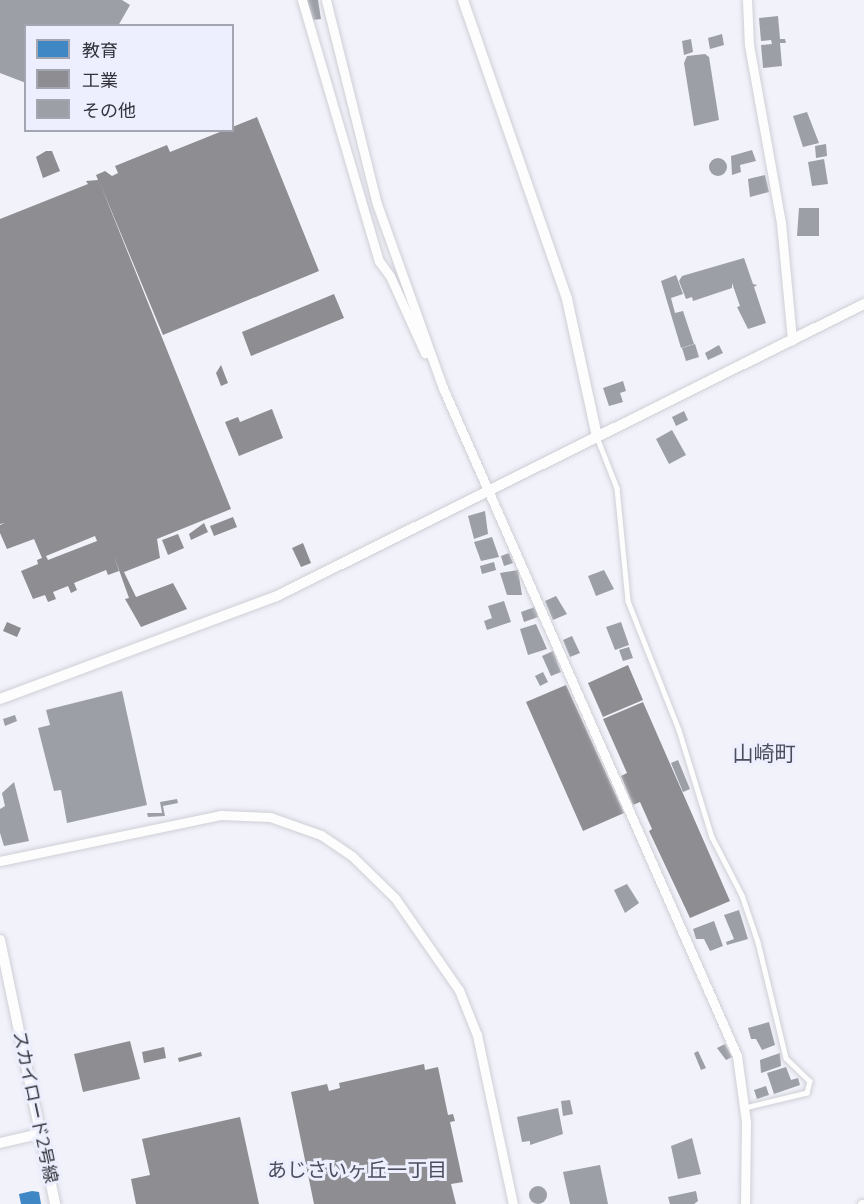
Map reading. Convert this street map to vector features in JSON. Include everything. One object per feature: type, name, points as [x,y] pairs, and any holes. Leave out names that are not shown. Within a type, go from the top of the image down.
[{"type":"street","points":[[302,0],[379,261],[390,276],[423,350],[438,373]]},
{"type":"street","points":[[326,0],[377,204],[438,373],[737,1056],[745,1108],[745,1204]]},
{"type":"street","points":[[463,0],[567,299],[597,437]]},
{"type":"street","points":[[747,0],[749,45],[781,223],[792,340]]},
{"type":"street","points":[[1,696],[275,597],[864,304]]},
{"type":"street","points":[[0,861],[221,814],[270,817],[321,835],[352,856],[395,898],[459,990],[477,1035],[513,1204]]},
{"type":"street","name":"スカイロード2号線","points":[[0,940],[55,1204]]},
{"type":"street","points":[[0,1143],[39,1134]]},
{"type":"lane","points":[[597,437],[617,488],[628,601],[679,730],[712,837],[742,895],[758,942],[786,1058],[810,1081],[807,1093],[745,1108]]},
{"type":"building: 教育","points":[[39,1192],[41,1204],[21,1204],[19,1194]]},
{"type":"building: 工業","points":[[257,117],[319,271],[163,335],[99,181],[231,509],[157,539],[160,558],[124,572],[136,597],[173,583],[187,609],[141,627],[125,599],[129,598],[114,556],[119,571],[108,575],[106,570],[74,583],[77,590],[71,593],[68,586],[53,592],[56,599],[48,602],[45,595],[33,599],[21,571],[38,564],[37,560],[42,558],[34,539],[7,549],[0,533],[0,525],[5,523],[0,524],[0,219],[88,184],[86,181],[98,180],[96,175],[105,171],[112,176],[118,173],[115,166],[167,145],[170,152],[220,132],[234,132],[234,126]],"holes":[[[95,536],[97,541],[48,560],[46,556]]]},
{"type":"building: 工業","points":[[46,151],[52,151],[60,171],[43,178],[36,157]]},
{"type":"building: 工業","points":[[334,294],[344,318],[251,356],[242,332]]},
{"type":"building: 工業","points":[[221,365],[228,383],[221,386],[216,373]]},
{"type":"building: 工業","points":[[272,409],[283,438],[239,456],[225,422],[238,417],[240,422]]},
{"type":"building: 工業","points":[[233,517],[237,527],[214,536],[210,526]]},
{"type":"building: 工業","points":[[204,523],[208,532],[191,540],[189,534]]},
{"type":"building: 工業","points":[[178,534],[184,548],[168,555],[162,540]]},
{"type":"building: 工業","points":[[303,543],[311,563],[301,567],[292,548]]},
{"type":"building: 工業","points":[[7,622],[21,628],[17,637],[3,631]]},
{"type":"building: 工業","points":[[628,665],[643,700],[603,717],[588,683]]},
{"type":"building: 工業","points":[[566,685],[624,813],[583,831],[526,702]]},
{"type":"building: 工業","points":[[643,702],[730,901],[690,918],[649,831],[652,829],[640,802],[633,805],[621,776],[627,773],[603,719]]},
{"type":"building: 工業","points":[[130,1041],[140,1079],[83,1092],[74,1054]]},
{"type":"building: 工業","points":[[164,1047],[166,1058],[144,1063],[142,1052]]},
{"type":"building: 工業","points":[[201,1052],[202,1056],[179,1062],[178,1058]]},
{"type":"building: 工業","points":[[424,1064],[425,1070],[438,1067],[448,1115],[453,1114],[455,1121],[450,1122],[463,1182],[451,1184],[456,1204],[314,1204],[291,1092],[327,1084],[329,1091],[340,1088],[339,1083]]},
{"type":"building: 工業","points":[[240,1117],[259,1204],[136,1204],[131,1179],[150,1175],[142,1139]]},
{"type":"building: その他","points":[[0,0],[122,0],[130,5],[119,24],[24,24],[24,82],[0,73]]},
{"type":"building: その他","points":[[305,0],[318,0],[321,19],[313,20]]},
{"type":"building: その他","points":[[778,16],[780,39],[785,39],[786,43],[780,43],[782,66],[763,68],[761,45],[772,44],[771,40],[761,41],[759,18]]},
{"type":"building: その他","points":[[722,34],[724,45],[710,49],[708,38]]},
{"type":"building: その他","points":[[691,39],[693,52],[684,55],[682,41]]},
{"type":"building: その他","points":[[705,54],[709,57],[719,120],[694,126],[684,63],[687,56]]},
{"type":"building: その他","points":[[807,112],[819,143],[803,147],[793,116]]},
{"type":"building: その他","points":[[826,144],[827,156],[816,158],[815,146]]},
{"type":"building: その他","points":[[752,150],[756,161],[740,165],[741,172],[732,175],[731,156]]},
{"type":"building: その他","points":[[718,158],[724,161],[727,167],[724,173],[718,176],[712,173],[709,167],[712,161]]},
{"type":"building: その他","points":[[824,159],[828,184],[812,186],[808,162]]},
{"type":"building: その他","points":[[765,175],[769,192],[750,197],[748,179]]},
{"type":"building: その他","points":[[799,208],[819,208],[819,236],[797,236]]},
{"type":"building: その他","points":[[744,258],[753,284],[757,285],[754,287],[766,323],[748,329],[737,307],[740,306],[732,283],[732,288],[693,301],[692,297],[686,299],[679,281],[682,276]]},
{"type":"building: その他","points":[[676,275],[683,294],[671,298],[675,313],[683,311],[694,344],[681,348],[661,281]]},
{"type":"building: その他","points":[[695,344],[699,357],[686,361],[682,348]]},
{"type":"building: その他","points":[[719,345],[723,353],[708,360],[705,353]]},
{"type":"building: その他","points":[[623,381],[626,391],[620,393],[623,402],[609,406],[603,388]]},
{"type":"building: その他","points":[[684,411],[688,420],[676,426],[672,417]]},
{"type":"building: その他","points":[[672,430],[686,455],[669,464],[656,439]]},
{"type":"building: その他","points":[[485,511],[488,534],[474,539],[468,516]]},
{"type":"building: その他","points":[[492,537],[499,557],[481,561],[474,542]]},
{"type":"building: その他","points":[[509,553],[513,563],[504,566],[501,556]]},
{"type":"building: その他","points":[[494,562],[496,570],[482,574],[480,566]]},
{"type":"building: その他","points":[[518,570],[522,595],[507,595],[500,573]]},
{"type":"building: その他","points":[[604,570],[614,589],[596,596],[588,576]]},
{"type":"building: その他","points":[[556,596],[567,614],[553,620],[545,601]]},
{"type":"building: その他","points":[[504,601],[511,622],[487,630],[484,621],[492,618],[488,606]]},
{"type":"building: その他","points":[[535,607],[538,617],[524,622],[521,612]]},
{"type":"building: その他","points":[[621,622],[629,645],[615,650],[606,627]]},
{"type":"building: その他","points":[[536,624],[547,649],[528,655],[520,629]]},
{"type":"building: その他","points":[[572,636],[580,653],[570,657],[563,640]]},
{"type":"building: その他","points":[[629,647],[633,658],[623,661],[619,650]]},
{"type":"building: その他","points":[[553,651],[561,672],[551,676],[542,656]]},
{"type":"building: その他","points":[[543,672],[548,682],[540,686],[535,676]]},
{"type":"building: その他","points":[[122,691],[147,805],[67,823],[61,790],[54,791],[38,728],[50,725],[46,710]]},
{"type":"building: その他","points":[[15,715],[17,721],[5,726],[3,719]]},
{"type":"building: その他","points":[[678,760],[690,789],[683,792],[671,763]]},
{"type":"building: その他","points":[[14,782],[29,841],[4,846],[0,833],[0,809],[5,806],[2,793]]},
{"type":"building: その他","points":[[177,799],[178,803],[163,806],[165,816],[148,817],[147,813],[162,813],[160,802]]},
{"type":"building: その他","points":[[627,884],[639,903],[625,913],[614,890]]},
{"type":"building: その他","points":[[739,910],[748,939],[727,945],[726,942],[734,939],[724,915]]},
{"type":"building: その他","points":[[714,921],[723,946],[710,951],[704,939],[696,939],[693,929]]},
{"type":"building: その他","points":[[769,1022],[775,1045],[762,1050],[756,1039],[751,1039],[748,1028]]},
{"type":"building: その他","points":[[725,1044],[732,1057],[726,1060],[717,1048]]},
{"type":"building: その他","points":[[698,1051],[706,1068],[701,1070],[694,1053]]},
{"type":"building: その他","points":[[780,1053],[781,1066],[761,1073],[760,1060]]},
{"type":"building: その他","points":[[786,1067],[791,1080],[798,1078],[800,1085],[774,1094],[767,1073]]},
{"type":"building: その他","points":[[766,1086],[769,1095],[757,1099],[754,1090]]},
{"type":"building: その他","points":[[570,1100],[573,1114],[563,1116],[561,1101]]},
{"type":"building: その他","points":[[558,1108],[563,1134],[530,1145],[530,1141],[522,1142],[517,1117]]},
{"type":"building: その他","points":[[692,1138],[701,1174],[678,1179],[671,1146]]},
{"type":"building: その他","points":[[600,1165],[608,1204],[570,1204],[563,1172]]},
{"type":"building: その他","points":[[538,1186],[544,1189],[547,1195],[544,1201],[538,1204],[532,1201],[529,1195],[532,1189]]},
{"type":"building: その他","points":[[696,1191],[698,1201],[694,1204],[670,1204],[668,1197]]},
{"type":"district","name":"山崎町","points":[[764,754]]},
{"type":"district","name":"あじさいヶ丘一丁目","points":[[357,1170]]}]
